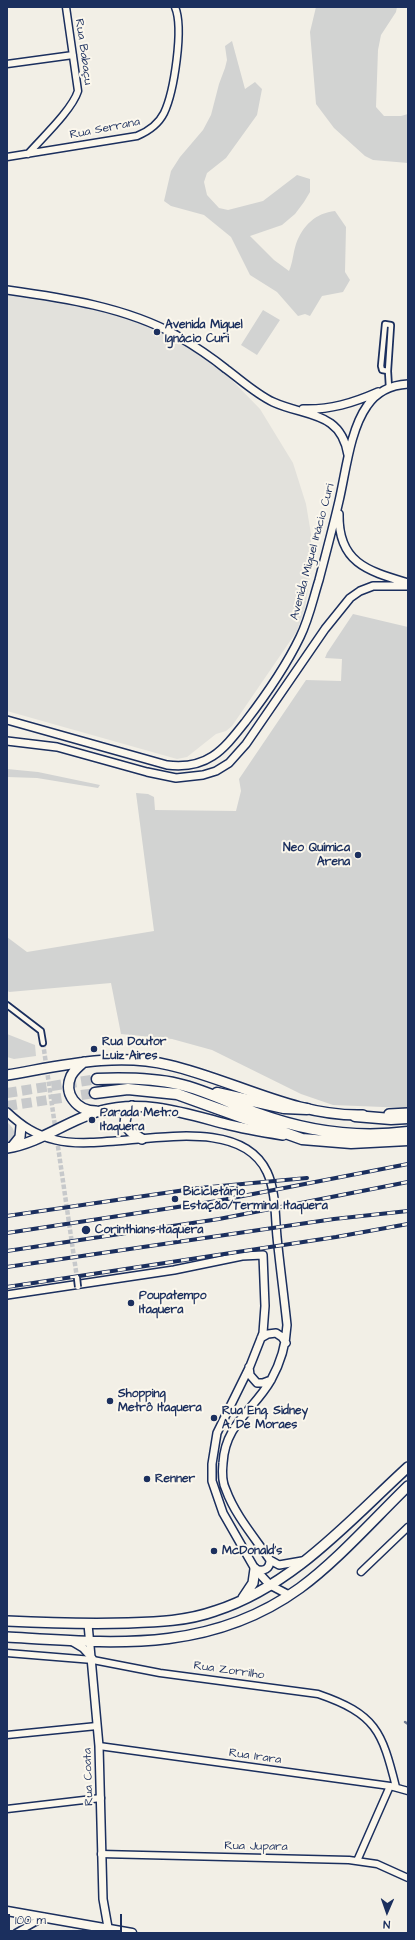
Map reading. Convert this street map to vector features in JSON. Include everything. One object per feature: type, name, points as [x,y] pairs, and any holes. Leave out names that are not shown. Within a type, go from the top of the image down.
[{"type":"highway","points":[[96,1079],[153,1080],[284,1108],[307,1109]]},
{"type":"highway","points":[[192,1088],[257,1113],[312,1130],[349,1135],[386,1135],[408,1132]]},
{"type":"highway","points":[[95,1093],[128,1089],[177,1094],[302,1139],[365,1143],[408,1140]]},
{"type":"highway","points":[[355,1116],[391,1119],[408,1118]]},
{"type":"main road","points":[[7,1075],[85,1061],[116,1059],[142,1060],[169,1065],[267,1098],[307,1109],[355,1116],[408,1113]]},
{"type":"main road","points":[[85,1061],[71,1075],[69,1093],[72,1099],[81,1106],[93,1111],[132,1106],[171,1110],[228,1124],[302,1139]]},
{"type":"main road","points":[[132,1106],[125,1119],[125,1124],[131,1133],[142,1139]]},
{"type":"main road","points":[[9,1148],[42,1136],[78,1118],[101,1110]]},
{"type":"main road","points":[[9,1148],[20,1137],[21,1126]]},
{"type":"main road","points":[[7,1621],[88,1624],[170,1622],[214,1612],[240,1601],[270,1585],[307,1559],[408,1467]]},
{"type":"main road","points":[[7,1637],[90,1642],[164,1640],[193,1635],[233,1624],[289,1595],[318,1573],[408,1486]]},
{"type":"main road","points":[[318,1550],[324,1558],[324,1564],[318,1573]]},
{"type":"main road","points":[[240,1601],[253,1583],[255,1569]]},
{"type":"main road","points":[[25,1638],[28,1629],[37,1623]]},
{"type":"main road","points":[[7,1911],[44,1917],[108,1931],[132,1933]]},
{"type":"street","name":"Rua Babaçu","points":[[28,154],[76,97],[78,85],[66,7]]},
{"type":"street","name":"Rua Serrana","points":[[7,157],[137,136],[148,132],[156,125],[164,113],[170,96],[178,47],[178,29],[174,7]]},
{"type":"street","points":[[7,64],[73,55]]},
{"type":"street","name":"Avenida Miguel Inácio Curi","points":[[7,290],[69,299],[114,311],[155,325],[195,346],[251,389],[273,402],[327,420],[337,428],[346,443],[349,460],[314,596],[300,636],[283,668],[249,717],[232,738],[214,756],[195,765],[184,767],[168,765],[7,720]]},
{"type":"street","points":[[388,371],[382,370],[381,366],[385,324],[391,326],[388,371],[389,388]]},
{"type":"street","name":"Avenida Miguel Inácio Curi","points":[[291,408],[331,408],[356,402],[389,388],[408,384]]},
{"type":"street","points":[[349,460],[357,426],[368,405],[380,392]]},
{"type":"street","points":[[339,502],[340,534],[345,548],[355,560],[366,569],[377,574],[408,583]]},
{"type":"street","points":[[7,741],[57,747],[146,772],[176,778],[216,772],[229,763],[246,744],[325,630],[350,598],[360,591],[373,586],[408,586]]},
{"type":"street","points":[[7,1006],[40,1031],[42,1043]]},
{"type":"street","points":[[7,1112],[21,1126],[42,1136],[67,1142],[104,1143],[142,1139],[202,1136],[226,1139],[250,1153],[268,1173],[274,1200],[287,1325],[286,1344],[271,1380],[233,1428],[223,1454],[222,1468],[225,1489],[232,1503],[270,1560],[270,1566],[266,1569],[262,1571],[255,1569]]},
{"type":"street","points":[[7,1295],[174,1270],[242,1256],[263,1255],[265,1306],[261,1338],[250,1366],[217,1433],[212,1464],[212,1481],[223,1513],[255,1569],[270,1585],[289,1595]]},
{"type":"street","points":[[77,1278],[78,1287]]},
{"type":"street","points":[[261,1338],[268,1334],[276,1333],[282,1337],[286,1344]]},
{"type":"street","points":[[250,1366],[250,1374],[257,1383],[263,1383],[271,1380]]},
{"type":"street","points":[[361,1572],[408,1527]]},
{"type":"street","points":[[270,1560],[283,1565],[296,1564],[307,1559]]},
{"type":"street","name":"Rua Coata","points":[[88,1624],[93,1660],[99,1746],[103,1899],[108,1931]]},
{"type":"street","points":[[71,1641],[83,1648],[93,1660]]},
{"type":"street","name":"Rua Zorrilho","points":[[7,1653],[93,1660],[160,1673],[318,1694],[342,1702],[362,1715],[382,1738],[393,1786]]},
{"type":"street","points":[[7,1735],[97,1726]]},
{"type":"street","name":"Rua Irara","points":[[99,1746],[393,1786],[408,1791]]},
{"type":"street","points":[[357,1861],[393,1786]]},
{"type":"street","points":[[7,1809],[101,1798]]},
{"type":"street","name":"Rua Jupara","points":[[101,1854],[357,1861],[377,1864],[408,1878]]},
{"type":"street","points":[[16,1933],[44,1917]]},
{"type":"shaded area","points":[[316,7],[397,7],[396,12],[381,35],[378,50],[376,107],[384,116],[401,116],[408,114],[408,163],[373,160],[365,156],[334,128],[316,104],[310,32]]},
{"type":"shaded area","points":[[232,41],[245,89],[255,82],[262,89],[257,115],[226,158],[207,173],[204,182],[207,195],[219,208],[228,210],[263,201],[297,175],[310,179],[310,192],[295,214],[282,225],[250,236],[274,260],[289,271],[296,244],[302,231],[316,217],[335,211],[346,227],[345,272],[350,280],[343,292],[322,296],[310,316],[305,314],[298,316],[277,292],[250,275],[231,237],[204,215],[171,206],[164,201],[171,171],[180,157],[203,130],[211,115],[227,60],[225,46]]},
{"type":"shaded area","points":[[7,295],[26,296],[86,307],[145,325],[184,342],[219,367],[260,409],[293,463],[306,504],[311,534],[311,570],[305,608],[297,631],[232,726],[226,731],[216,734],[187,757],[177,759],[7,711]]},
{"type":"shaded area","points":[[263,310],[280,320],[257,355],[241,345]]},
{"type":"shaded area","name":"Neo Química Arena","points":[[353,614],[408,627],[408,1108],[333,1105],[301,1094],[212,1050],[172,1039],[121,1034],[111,983],[9,992],[7,990],[7,937],[27,952],[154,931],[136,793],[148,794],[154,797],[155,810],[236,811],[241,791],[239,779],[306,680],[341,681],[342,659],[325,658]]},
{"type":"shaded area","points":[[7,769],[38,772],[100,785],[98,788],[37,778],[7,777]]},
{"type":"shaded area","points":[[7,1034],[35,1045],[36,1056],[14,1059],[7,1057]]},
{"type":"shaded area","points":[[7,1122],[14,1131],[14,1136],[11,1142],[7,1145]]},
{"type":"tunnel","points":[[43,1043],[77,1278]]},
{"type":"tunnel","points":[[7,1093],[97,1079]]},
{"type":"tunnel","points":[[7,1106],[95,1093]]},
{"type":"railway","points":[[7,1233],[217,1201],[408,1164]]},
{"type":"railway","points":[[7,1216],[199,1188],[307,1178]]},
{"type":"railway","points":[[7,1251],[219,1219],[408,1182]]},
{"type":"railway","points":[[7,1267],[334,1219],[408,1211]]},
{"type":"railway","points":[[7,1287],[336,1237],[408,1224]]},
{"type":"place","name":"Avenida Miguel Ignácio Curi","points":[[157,332]]},
{"type":"place","name":"Neo Química Arena","points":[[358,855]]},
{"type":"place","name":"Rua Doutor Luiz Aires","points":[[94,1049]]},
{"type":"place","name":"Parada Metro Itaquera","points":[[92,1120]]},
{"type":"place","name":"Bicicletário Estação/Terminal Itaquera","points":[[175,1199]]},
{"type":"place","name":"Corinthians-Itaquera","points":[[86,1230]]},
{"type":"place","name":"Poupatempo Itaquera","points":[[131,1303]]},
{"type":"place","name":"Shopping Metrô Itaquera","points":[[110,1401]]},
{"type":"place","name":"Rua Eng. Sidney A. De Moraes","points":[[214,1418]]},
{"type":"place","name":"Renner","points":[[147,1479]]},
{"type":"place","name":"McDonald's","points":[[214,1551]]}]
